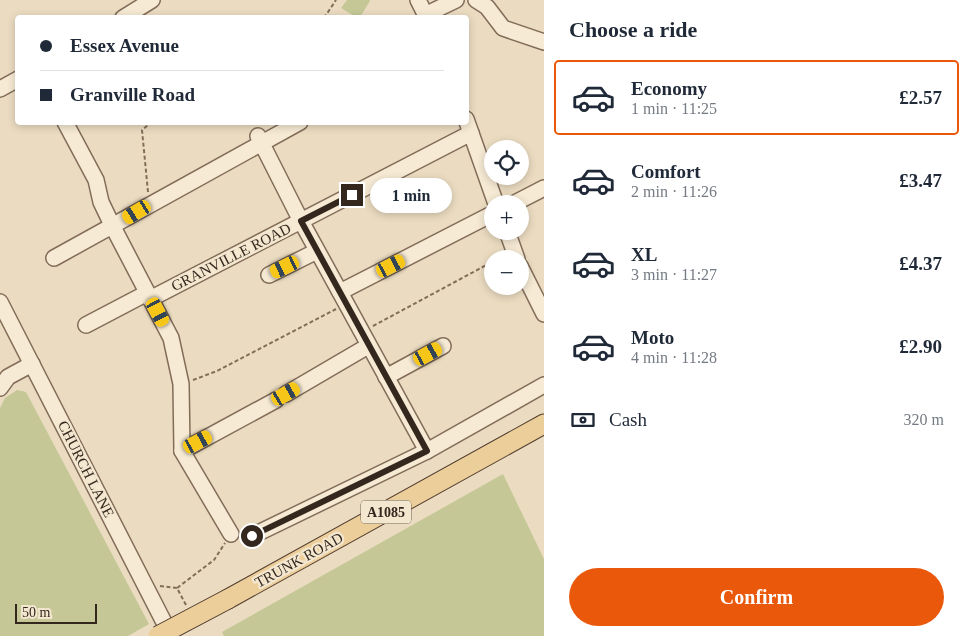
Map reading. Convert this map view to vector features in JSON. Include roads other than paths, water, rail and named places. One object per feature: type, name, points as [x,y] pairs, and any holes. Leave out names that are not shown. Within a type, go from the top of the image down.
[{"type":"main road","name":"TRUNK ROAD","points":[[158,636],[544,424]]},
{"type":"street","points":[[128,15],[152,0]]},
{"type":"street","points":[[418,0],[426,15]]},
{"type":"street","points":[[428,15],[456,0]]},
{"type":"street","points":[[476,0],[487,8],[503,28],[544,42]]},
{"type":"street","points":[[0,89],[15,81]]},
{"type":"street","points":[[67,125],[96,180],[101,202],[172,338],[181,384],[182,451],[231,534]]},
{"type":"street","points":[[54,258],[113,226],[260,140],[293,125]]},
{"type":"street","points":[[469,126],[493,195]]},
{"type":"street","name":"GRANVILLE ROAD","points":[[86,325],[301,221],[469,126]]},
{"type":"street","points":[[260,140],[317,251],[427,451]]},
{"type":"street","points":[[529,196],[544,188]]},
{"type":"street","points":[[343,298],[484,219]]},
{"type":"street","points":[[269,275],[317,251]]},
{"type":"street","points":[[529,284],[544,314]]},
{"type":"street","name":"CHURCH LANE","points":[[0,302],[171,636]]},
{"type":"street","points":[[182,451],[281,397],[365,340]]},
{"type":"street","points":[[386,377],[443,346]]},
{"type":"street","points":[[0,388],[8,377],[32,364]]},
{"type":"street","points":[[252,536],[427,451],[544,385]]}]
